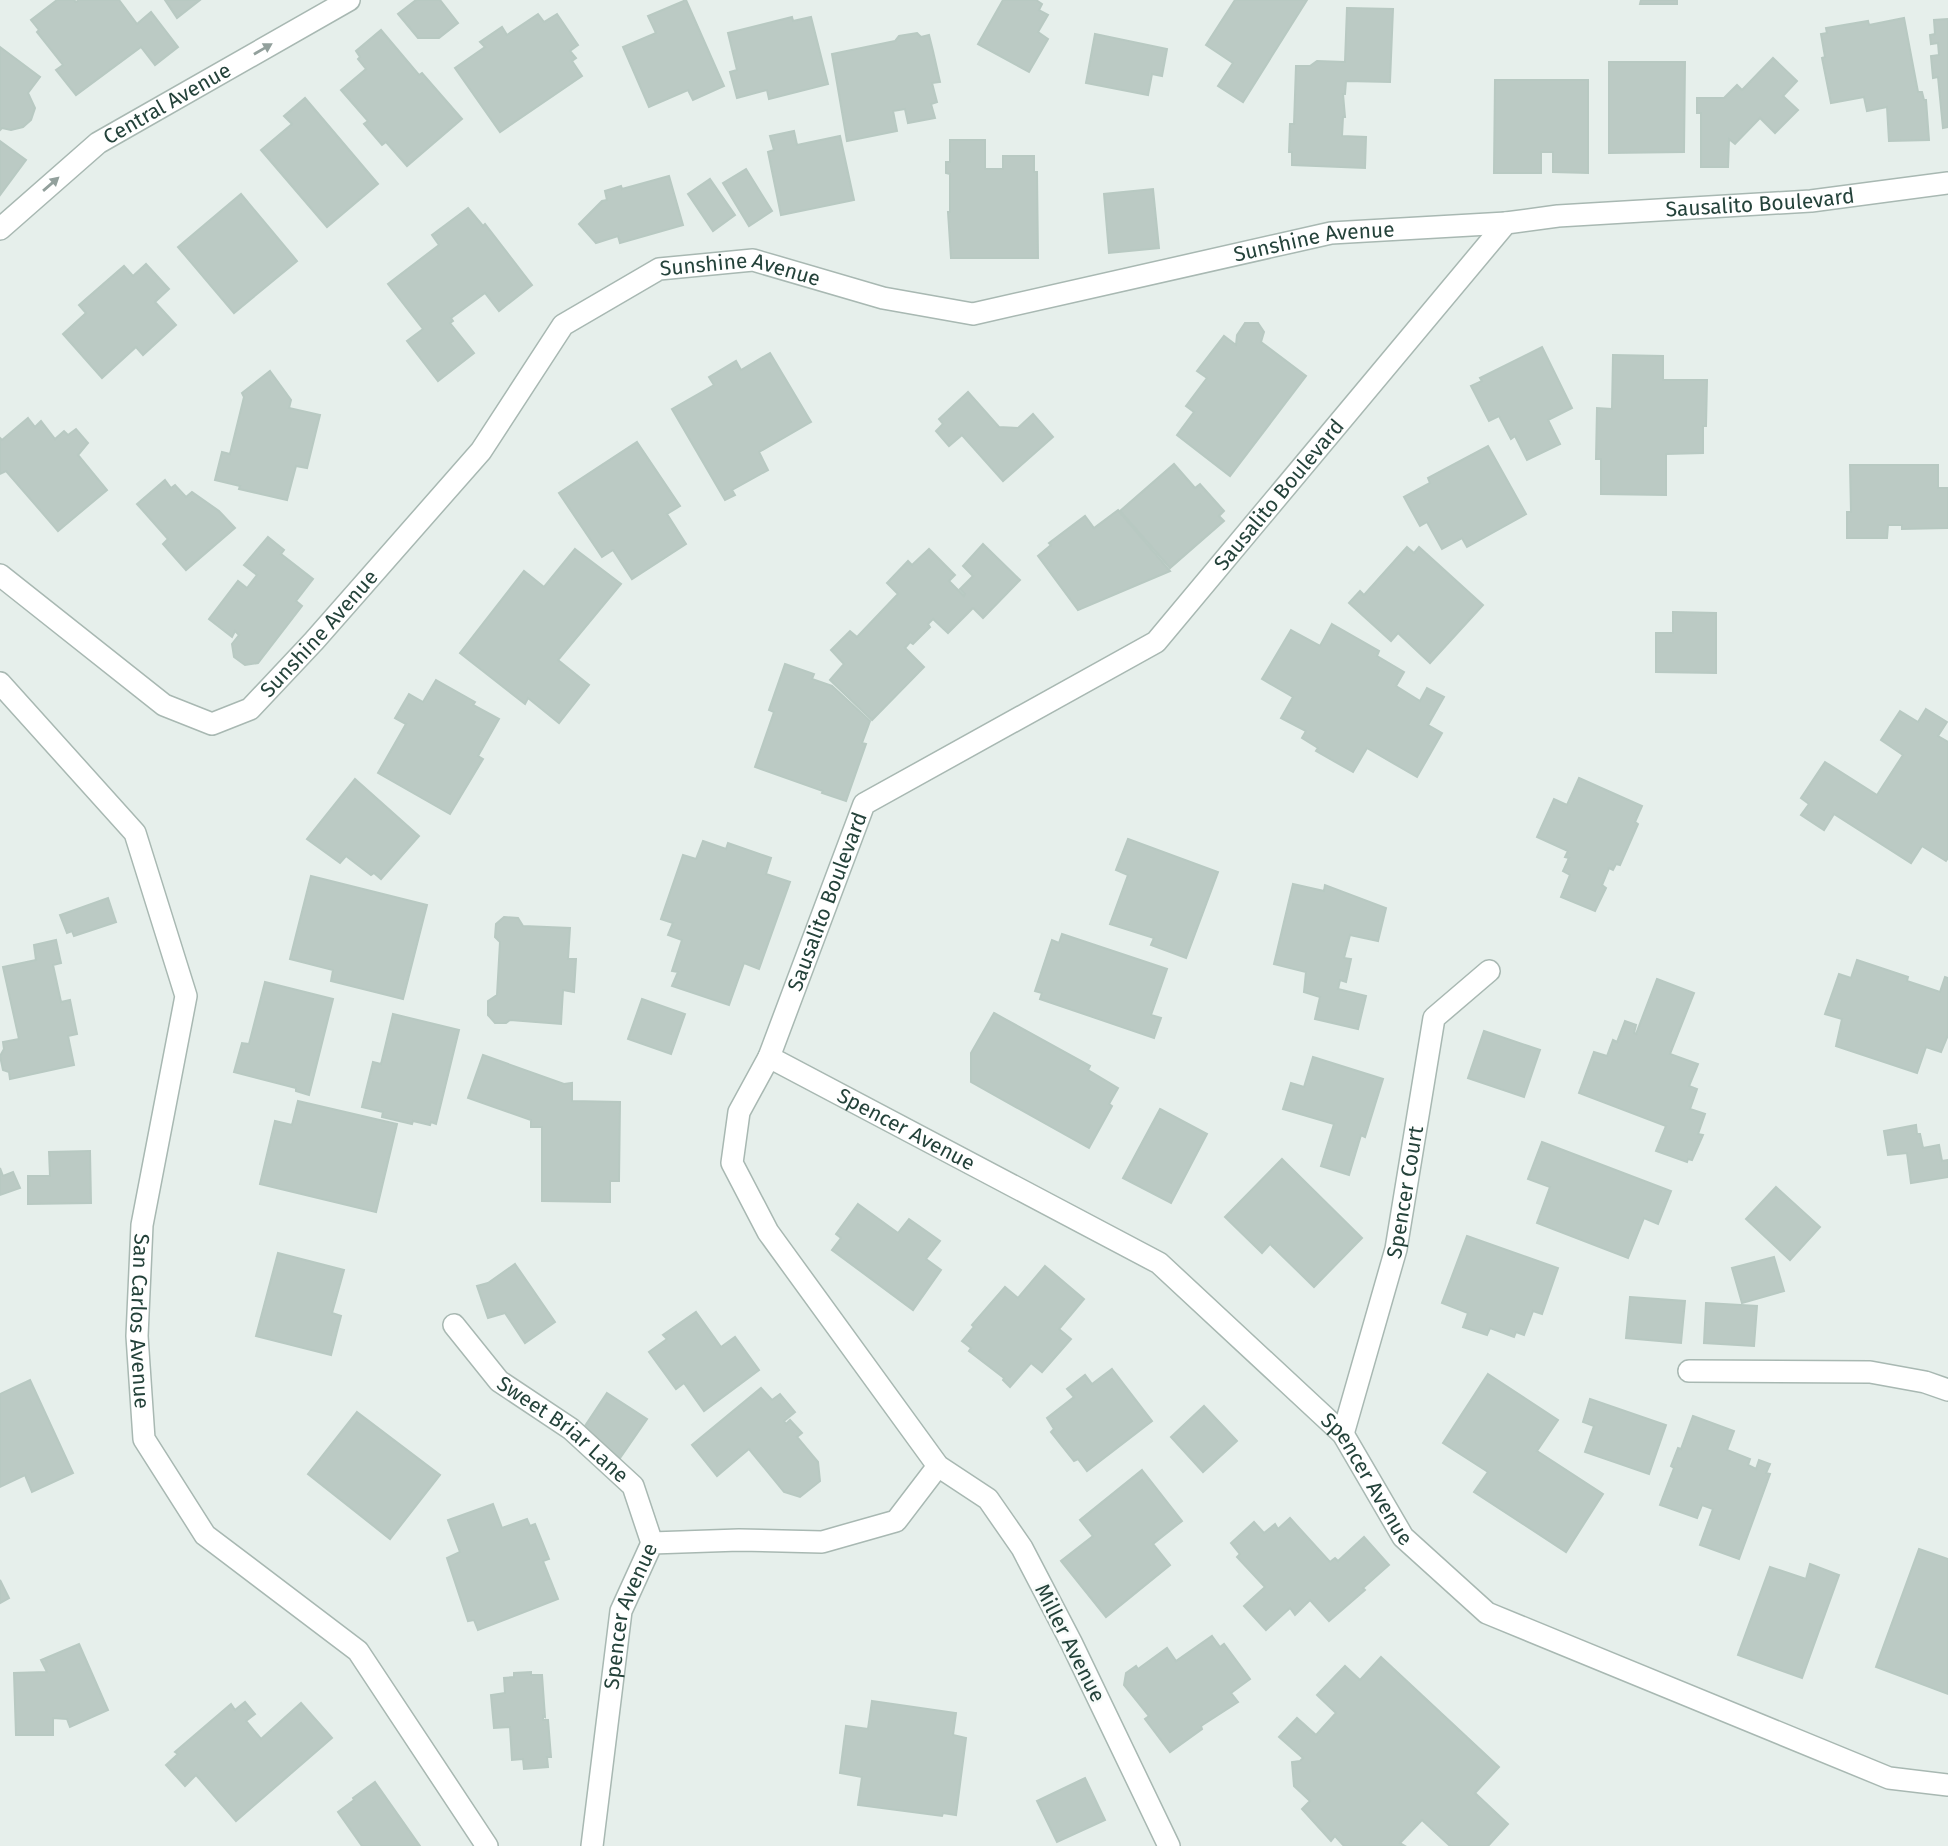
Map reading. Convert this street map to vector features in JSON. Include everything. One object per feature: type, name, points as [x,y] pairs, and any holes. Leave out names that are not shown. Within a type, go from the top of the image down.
[{"type":"street","name":"Central Avenue","points":[[0,229],[98,143],[349,0]]},
{"type":"street","name":"Sausalito Boulevard","points":[[769,1057],[864,804],[1156,642],[1506,223],[1558,216],[1811,201],[1948,183]]},
{"type":"street","name":"Sunshine Avenue","points":[[0,575],[164,705],[212,724],[250,709],[481,452],[563,325],[659,270],[753,260],[883,298],[974,314],[1331,233],[1506,223]]},
{"type":"street","name":"San Carlos Avenue","points":[[0,683],[135,833],[186,996],[142,1225],[137,1336],[144,1439],[205,1535],[358,1651],[487,1846]]},
{"type":"street","name":"Spencer Court","points":[[1343,1434],[1396,1249],[1434,1018],[1489,971]]},
{"type":"street","name":"Spencer Avenue","points":[[769,1057],[1159,1263],[1343,1434],[1403,1537],[1487,1614],[1889,1778],[1948,1785]]},
{"type":"street","points":[[769,1057],[739,1112],[732,1163],[768,1232],[938,1466]]},
{"type":"street","name":"Sweet Briar Lane","points":[[454,1325],[499,1381],[571,1429],[633,1486],[652,1543]]},
{"type":"street","points":[[1689,1371],[1870,1372],[1925,1382],[1948,1390]]},
{"type":"street","name":"Spencer Avenue","points":[[592,1846],[621,1611],[652,1543],[739,1540],[822,1542],[896,1521],[938,1466]]},
{"type":"street","name":"Miller Avenue","points":[[938,1466],[988,1499],[1022,1548],[1071,1642],[1169,1846]]},
{"type":"building","points":[[57,0],[119,0],[137,24],[151,12],[178,47],[155,65],[141,47],[76,95],[56,70],[63,65],[31,20]]},
{"type":"building","points":[[165,0],[200,0],[177,18]]},
{"type":"building","points":[[416,0],[440,0],[458,23],[439,38],[418,38],[398,14]]},
{"type":"building","points":[[686,0],[724,86],[693,100],[688,90],[649,107],[623,47],[656,33],[648,16]]},
{"type":"building","points":[[1003,0],[1036,0],[1042,4],[1039,10],[1048,15],[1038,32],[1048,39],[1029,72],[978,44]]},
{"type":"building","points":[[1235,0],[1307,0],[1243,102],[1218,86],[1233,63],[1206,45]]},
{"type":"building","points":[[1641,0],[1677,0],[1677,4],[1640,4]]},
{"type":"building","points":[[1347,8],[1393,9],[1390,82],[1346,81],[1343,94],[1345,117],[1342,136],[1366,137],[1365,168],[1292,165],[1292,152],[1289,152],[1290,124],[1294,124],[1296,66],[1310,66],[1317,61],[1345,62]]},
{"type":"building","points":[[538,14],[544,22],[557,14],[578,45],[570,51],[576,58],[572,61],[582,76],[500,132],[455,68],[485,47],[480,42],[502,27],[507,35]]},
{"type":"building","points":[[792,17],[793,21],[811,17],[828,84],[769,99],[767,90],[737,98],[730,72],[737,70],[728,33]]},
{"type":"building","points":[[1904,18],[1918,92],[1922,92],[1926,100],[1929,140],[1889,141],[1887,107],[1867,111],[1864,97],[1831,103],[1822,58],[1825,57],[1821,34],[1827,33],[1826,28],[1868,21],[1869,25]]},
{"type":"building","points":[[1948,19],[1948,127],[1943,128],[1938,77],[1933,78],[1931,56],[1939,55],[1938,43],[1931,44],[1930,35],[1935,34],[1934,20]]},
{"type":"building","points":[[381,30],[419,75],[422,73],[462,119],[407,166],[386,142],[382,145],[364,124],[368,121],[341,90],[366,69],[358,59],[360,57],[356,51]]},
{"type":"building","points":[[917,33],[921,37],[929,35],[940,82],[932,83],[937,102],[931,104],[935,118],[908,123],[905,109],[893,111],[897,131],[847,141],[832,54],[895,41],[899,36]]},
{"type":"building","points":[[1095,34],[1167,49],[1162,76],[1152,74],[1148,95],[1086,83]]},
{"type":"building","points":[[0,47],[40,77],[28,93],[35,108],[31,120],[23,127],[11,130],[0,130]]},
{"type":"building","points":[[1773,58],[1797,81],[1783,96],[1798,110],[1775,133],[1760,118],[1735,144],[1729,139],[1728,167],[1701,167],[1701,113],[1697,113],[1697,98],[1724,98],[1737,85],[1742,90]]},
{"type":"building","points":[[1609,62],[1685,62],[1684,152],[1609,153]]},
{"type":"building","points":[[1495,80],[1588,80],[1588,173],[1553,172],[1553,152],[1541,152],[1541,173],[1494,173]]},
{"type":"building","points":[[305,98],[378,184],[327,227],[261,150],[292,124],[284,116]]},
{"type":"building","points":[[794,131],[797,145],[840,136],[854,200],[781,215],[768,152],[774,150],[770,136]]},
{"type":"building","points":[[950,140],[985,140],[985,169],[1003,169],[1003,156],[1034,156],[1034,172],[1037,172],[1038,258],[951,258],[948,212],[950,174],[946,173],[946,162],[950,162]]},
{"type":"building","points":[[0,141],[26,160],[0,195]]},
{"type":"building","points":[[746,169],[772,211],[749,226],[723,183]]},
{"type":"building","points":[[669,176],[683,225],[620,243],[618,236],[596,243],[579,224],[602,201],[607,200],[605,191]]},
{"type":"building","points":[[710,179],[735,215],[713,231],[688,194]]},
{"type":"building","points":[[1153,189],[1159,248],[1109,253],[1104,194]]},
{"type":"building","points":[[241,194],[297,261],[234,313],[178,247]]},
{"type":"building","points":[[468,208],[483,226],[485,224],[532,285],[499,311],[485,293],[451,318],[453,321],[450,323],[474,353],[438,381],[407,341],[423,329],[388,284],[439,245],[432,235]]},
{"type":"building","points":[[146,264],[169,289],[155,302],[176,325],[143,355],[136,347],[102,378],[63,334],[86,313],[79,305],[124,266],[133,276]]},
{"type":"building","points":[[1245,323],[1258,323],[1264,332],[1261,342],[1306,376],[1230,476],[1177,435],[1194,412],[1186,406],[1207,378],[1197,371],[1224,336],[1236,345],[1237,335]]},
{"type":"building","points":[[1542,347],[1572,408],[1548,420],[1560,444],[1527,460],[1515,436],[1511,439],[1499,416],[1489,421],[1471,386],[1482,381],[1480,378]]},
{"type":"building","points":[[770,353],[811,422],[759,452],[768,470],[732,490],[735,495],[725,500],[672,409],[714,385],[709,377],[736,361],[741,370]]},
{"type":"building","points":[[1613,355],[1663,356],[1663,380],[1707,380],[1703,453],[1666,454],[1666,495],[1601,494],[1601,459],[1596,459],[1597,408],[1612,409]]},
{"type":"building","points":[[270,371],[291,400],[289,408],[320,415],[307,468],[296,466],[287,500],[239,489],[240,486],[215,480],[222,452],[230,454],[244,397],[242,393]]},
{"type":"building","points":[[968,392],[999,427],[1018,428],[1033,414],[1053,437],[1003,481],[962,435],[949,446],[936,431],[943,424],[939,419]]},
{"type":"building","points":[[28,418],[35,427],[41,421],[55,439],[64,431],[68,435],[76,429],[88,443],[78,455],[107,490],[58,531],[6,471],[0,474],[0,438],[2,440]]},
{"type":"building","points":[[637,442],[680,506],[667,514],[686,544],[632,579],[613,550],[602,557],[559,493]]},
{"type":"building","points":[[1488,446],[1526,514],[1467,547],[1462,538],[1442,549],[1427,522],[1420,526],[1404,497],[1430,483],[1428,478]]},
{"type":"building","points":[[1174,464],[1195,488],[1200,484],[1224,511],[1219,516],[1224,521],[1170,568],[1120,511]]},
{"type":"building","points":[[1850,465],[1938,465],[1938,488],[1948,488],[1948,528],[1902,529],[1902,525],[1888,525],[1887,538],[1847,538],[1847,512],[1851,512]]},
{"type":"building","points":[[165,480],[171,488],[175,485],[186,497],[192,492],[219,511],[235,528],[186,570],[163,544],[168,539],[137,504]]},
{"type":"building","points":[[1118,510],[1170,571],[1078,610],[1038,556],[1051,545],[1049,543],[1085,516],[1094,528]]},
{"type":"building","points":[[268,537],[284,550],[281,554],[313,579],[296,601],[302,606],[258,663],[245,665],[234,657],[232,644],[239,635],[235,631],[232,637],[209,619],[238,581],[247,588],[257,575],[244,565]]},
{"type":"building","points":[[983,544],[1020,580],[983,618],[973,608],[948,633],[933,619],[928,624],[930,627],[905,648],[924,667],[872,720],[830,680],[844,664],[831,650],[850,631],[857,637],[898,594],[887,583],[908,561],[912,565],[929,549],[955,575],[949,581],[964,596],[960,589],[973,576],[963,566]]},
{"type":"building","points":[[1407,547],[1414,553],[1419,547],[1483,605],[1430,663],[1398,633],[1391,641],[1349,603],[1360,591],[1364,595]]},
{"type":"building","points":[[575,549],[621,584],[558,660],[589,685],[559,723],[528,698],[525,704],[460,653],[524,571],[544,587]]},
{"type":"building","points":[[1673,612],[1716,613],[1716,673],[1656,672],[1656,633],[1673,633]]},
{"type":"building","points":[[1332,624],[1379,651],[1377,656],[1404,672],[1396,686],[1420,701],[1427,688],[1444,697],[1428,725],[1442,733],[1417,777],[1367,748],[1353,772],[1316,751],[1318,748],[1302,738],[1306,731],[1281,718],[1293,697],[1262,679],[1291,630],[1320,646]]},
{"type":"building","points":[[785,664],[814,674],[812,679],[832,686],[870,721],[862,743],[866,744],[846,801],[755,767],[774,712],[769,710]]},
{"type":"building","points":[[436,680],[499,719],[478,756],[483,759],[450,814],[378,773],[406,724],[395,718],[409,694],[423,702]]},
{"type":"building","points":[[1926,709],[1947,722],[1938,736],[1948,742],[1946,861],[1922,846],[1911,863],[1834,814],[1824,830],[1801,815],[1809,804],[1801,798],[1825,762],[1877,795],[1903,755],[1881,740],[1900,711],[1918,722]]},
{"type":"building","points":[[1579,778],[1642,806],[1635,822],[1638,824],[1620,865],[1616,864],[1613,870],[1609,868],[1602,885],[1606,888],[1595,911],[1561,897],[1570,875],[1563,871],[1569,858],[1565,857],[1568,851],[1537,837],[1554,799],[1567,805]]},
{"type":"building","points":[[355,779],[419,836],[381,879],[374,873],[371,875],[346,856],[340,863],[307,839]]},
{"type":"building","points":[[1128,839],[1218,872],[1186,958],[1151,945],[1154,938],[1110,924],[1128,875],[1116,870]]},
{"type":"building","points":[[703,841],[726,849],[728,843],[771,858],[766,874],[790,882],[759,969],[744,963],[729,1005],[672,986],[678,972],[672,971],[682,940],[668,935],[673,923],[661,919],[683,855],[696,859]]},
{"type":"building","points":[[311,876],[427,905],[403,999],[331,981],[333,970],[290,959]]},
{"type":"building","points":[[1293,884],[1324,891],[1325,885],[1386,908],[1378,941],[1350,935],[1344,958],[1351,959],[1346,982],[1340,980],[1338,989],[1366,996],[1358,1029],[1315,1019],[1320,997],[1304,992],[1306,972],[1274,964]]},
{"type":"building","points":[[108,898],[116,922],[74,936],[72,931],[67,933],[60,915]]},
{"type":"building","points":[[504,917],[518,918],[523,926],[570,928],[568,959],[576,959],[574,992],[563,990],[561,1024],[510,1020],[506,1023],[495,1023],[488,1015],[488,1001],[497,995],[500,942],[495,937],[496,924]]},
{"type":"building","points":[[1062,934],[1167,969],[1151,1015],[1161,1018],[1154,1038],[1040,999],[1042,993],[1035,991],[1052,940],[1059,943]]},
{"type":"building","points":[[56,940],[61,963],[53,965],[61,1002],[70,1000],[77,1034],[68,1036],[74,1065],[10,1079],[9,1072],[3,1070],[0,1056],[4,1049],[3,1042],[19,1039],[3,967],[36,960],[34,945]]},
{"type":"building","points":[[1857,960],[1908,977],[1907,981],[1940,992],[1945,977],[1948,978],[1948,1035],[1941,1052],[1926,1047],[1917,1073],[1836,1046],[1842,1019],[1825,1014],[1839,974],[1851,978]]},
{"type":"building","points":[[1657,979],[1694,993],[1670,1054],[1698,1064],[1689,1086],[1697,1089],[1690,1109],[1705,1114],[1698,1134],[1703,1135],[1692,1160],[1688,1159],[1687,1162],[1656,1151],[1666,1126],[1579,1093],[1594,1052],[1607,1056],[1613,1040],[1617,1042],[1625,1021],[1636,1025],[1636,1034]]},
{"type":"building","points":[[265,982],[333,999],[309,1095],[296,1091],[296,1088],[234,1072],[242,1043],[249,1044]]},
{"type":"building","points":[[642,999],[685,1014],[671,1054],[628,1039]]},
{"type":"building","points":[[994,1013],[1090,1066],[1088,1070],[1118,1088],[1109,1104],[1112,1106],[1089,1148],[971,1082],[971,1053]]},
{"type":"building","points":[[393,1014],[459,1030],[436,1124],[413,1121],[412,1124],[382,1117],[383,1112],[362,1107],[373,1062],[381,1064]]},
{"type":"building","points":[[1484,1031],[1540,1050],[1524,1097],[1468,1078]]},
{"type":"building","points":[[483,1055],[564,1084],[572,1083],[572,1101],[620,1102],[619,1181],[610,1181],[610,1202],[542,1201],[542,1127],[531,1127],[531,1120],[468,1098]]},
{"type":"building","points":[[1313,1057],[1383,1079],[1365,1137],[1361,1135],[1349,1175],[1321,1166],[1334,1124],[1283,1109],[1291,1083],[1304,1087]]},
{"type":"building","points":[[298,1101],[397,1124],[376,1212],[260,1184],[275,1121],[292,1125]]},
{"type":"building","points":[[1160,1109],[1207,1134],[1171,1203],[1123,1178]]},
{"type":"building","points":[[1916,1125],[1923,1148],[1939,1145],[1942,1161],[1948,1160],[1948,1177],[1911,1183],[1907,1153],[1888,1155],[1884,1131]]},
{"type":"building","points":[[1542,1142],[1671,1191],[1658,1224],[1644,1218],[1628,1258],[1537,1223],[1550,1187],[1528,1179]]},
{"type":"building","points":[[90,1151],[91,1203],[28,1204],[28,1176],[50,1176],[49,1152]]},
{"type":"building","points":[[1282,1159],[1362,1238],[1314,1287],[1270,1244],[1262,1253],[1225,1217]]},
{"type":"building","points":[[0,1168],[3,1176],[13,1172],[20,1188],[0,1195]]},
{"type":"building","points":[[1776,1187],[1820,1227],[1790,1260],[1746,1219]]},
{"type":"building","points":[[858,1204],[898,1233],[909,1219],[940,1241],[926,1259],[941,1270],[913,1310],[832,1250],[841,1238],[836,1234]]},
{"type":"building","points":[[1467,1236],[1558,1268],[1542,1314],[1533,1311],[1524,1335],[1516,1332],[1514,1337],[1490,1328],[1487,1335],[1463,1327],[1468,1313],[1442,1303]]},
{"type":"building","points":[[278,1253],[344,1270],[332,1313],[341,1316],[331,1355],[256,1336]]},
{"type":"building","points":[[1774,1257],[1784,1291],[1742,1303],[1732,1268]]},
{"type":"building","points":[[515,1264],[555,1322],[525,1343],[505,1313],[488,1318],[477,1286],[488,1283]]},
{"type":"building","points":[[1045,1266],[1084,1299],[1059,1329],[1071,1339],[1042,1372],[1031,1363],[1010,1387],[1004,1378],[969,1351],[971,1348],[962,1341],[974,1327],[972,1325],[1005,1287],[1018,1298]]},
{"type":"building","points":[[1630,1297],[1685,1301],[1681,1343],[1626,1338]]},
{"type":"building","points":[[1706,1303],[1757,1306],[1754,1346],[1704,1343]]},
{"type":"building","points":[[696,1312],[721,1347],[735,1337],[759,1370],[704,1411],[684,1383],[676,1389],[649,1352],[667,1339],[663,1335]]},
{"type":"building","points":[[1112,1369],[1152,1421],[1087,1471],[1078,1459],[1074,1461],[1051,1432],[1054,1429],[1047,1418],[1074,1397],[1067,1389],[1085,1375],[1092,1384]]},
{"type":"building","points":[[1488,1374],[1558,1420],[1537,1451],[1603,1494],[1566,1552],[1474,1492],[1488,1472],[1443,1443]]},
{"type":"building","points":[[30,1380],[73,1473],[32,1492],[25,1475],[0,1487],[0,1394]]},
{"type":"building","points":[[761,1388],[772,1400],[780,1394],[795,1412],[784,1421],[786,1424],[790,1420],[802,1433],[797,1437],[818,1462],[820,1481],[800,1497],[784,1492],[749,1449],[717,1476],[692,1445]]},
{"type":"building","points":[[607,1393],[647,1419],[620,1458],[581,1432]]},
{"type":"building","points":[[1590,1399],[1666,1425],[1649,1474],[1585,1452],[1594,1426],[1583,1422]]},
{"type":"building","points":[[1204,1406],[1237,1441],[1203,1472],[1171,1437]]},
{"type":"building","points":[[357,1412],[440,1475],[390,1539],[308,1474]]},
{"type":"building","points":[[1693,1416],[1734,1431],[1727,1450],[1750,1459],[1748,1465],[1756,1469],[1759,1460],[1770,1464],[1766,1473],[1770,1474],[1739,1559],[1700,1545],[1713,1509],[1702,1505],[1697,1518],[1660,1505],[1674,1468],[1671,1466],[1678,1448],[1681,1449]]},
{"type":"building","points":[[1142,1470],[1182,1521],[1153,1544],[1170,1565],[1106,1617],[1061,1561],[1093,1536],[1080,1520]]},
{"type":"building","points":[[493,1504],[502,1528],[527,1519],[530,1526],[535,1524],[549,1559],[543,1561],[558,1599],[478,1630],[474,1620],[468,1621],[447,1558],[460,1552],[448,1520]]},
{"type":"building","points":[[1290,1518],[1330,1562],[1335,1558],[1338,1561],[1364,1537],[1389,1565],[1329,1621],[1310,1600],[1295,1615],[1290,1608],[1266,1630],[1244,1606],[1265,1587],[1237,1557],[1240,1554],[1231,1543],[1254,1522],[1264,1533],[1275,1524],[1278,1529]]},
{"type":"building","points":[[1919,1549],[1948,1559],[1948,1694],[1876,1667]]},
{"type":"building","points":[[1810,1564],[1839,1575],[1802,1678],[1738,1655],[1770,1567],[1806,1579]]},
{"type":"building","points":[[0,1580],[9,1598],[0,1603]]},
{"type":"building","points":[[1212,1636],[1220,1647],[1224,1644],[1250,1679],[1231,1693],[1238,1702],[1201,1726],[1202,1729],[1170,1752],[1145,1719],[1149,1716],[1124,1685],[1126,1673],[1136,1666],[1138,1669],[1167,1648],[1176,1661]]},
{"type":"building","points":[[79,1644],[108,1710],[70,1727],[67,1719],[53,1718],[53,1735],[16,1735],[14,1673],[47,1672],[41,1660]]},
{"type":"building","points":[[1381,1657],[1499,1767],[1475,1793],[1508,1824],[1488,1846],[1450,1846],[1422,1820],[1400,1843],[1405,1846],[1344,1846],[1335,1836],[1331,1841],[1302,1809],[1310,1801],[1294,1786],[1292,1762],[1303,1758],[1279,1737],[1297,1718],[1316,1735],[1336,1713],[1317,1695],[1345,1666],[1360,1680]]},
{"type":"building","points":[[531,1672],[531,1675],[542,1675],[543,1720],[548,1720],[551,1757],[547,1757],[548,1767],[524,1769],[523,1759],[512,1760],[510,1727],[494,1728],[491,1695],[505,1693],[504,1678],[514,1677],[514,1673]]},
{"type":"building","points":[[872,1701],[956,1713],[953,1735],[966,1738],[956,1815],[943,1813],[942,1816],[858,1805],[862,1777],[840,1773],[846,1726],[868,1729]]},
{"type":"building","points":[[245,1702],[255,1714],[246,1721],[261,1739],[301,1703],[332,1738],[236,1821],[196,1775],[185,1786],[166,1765],[178,1754],[175,1752],[231,1704],[235,1710]]},
{"type":"building","points":[[1085,1778],[1105,1820],[1057,1842],[1037,1801]]},
{"type":"building","points":[[375,1782],[420,1846],[362,1846],[338,1812]]}]
